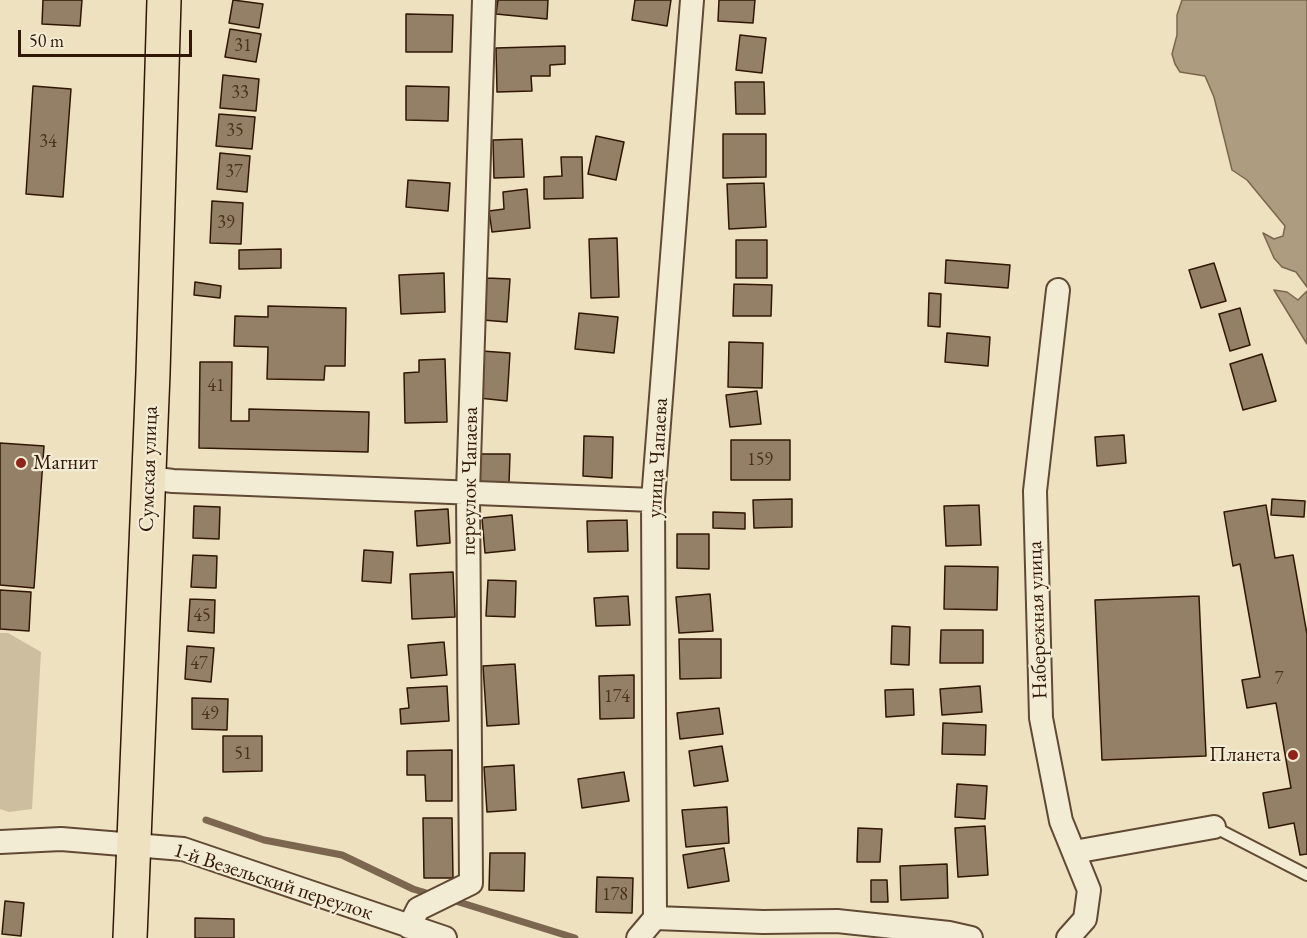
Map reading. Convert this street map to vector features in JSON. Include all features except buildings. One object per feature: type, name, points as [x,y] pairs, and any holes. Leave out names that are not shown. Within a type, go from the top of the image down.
[{"type":"main road","name":"Сумская улица","points":[[130,938],[149,478],[164,0]]},
{"type":"street","name":"переулок Чапаева","points":[[410,927],[418,909],[471,883],[468,492],[484,0]]},
{"type":"street","name":"улица Чапаева","points":[[655,918],[654,500],[692,0]]},
{"type":"street","name":"Набережная улица","points":[[1058,290],[1035,491],[1041,718],[1061,821],[1089,890],[1085,919],[1068,938]]},
{"type":"street","points":[[149,478],[173,481],[654,500]]},
{"type":"street","points":[[1074,852],[1214,827]]},
{"type":"street","name":"1-й Везельский переулок","points":[[0,842],[61,839],[183,849],[445,938]]},
{"type":"street","points":[[638,938],[655,918],[763,922],[837,921],[950,933],[971,938]]},
{"type":"lane","points":[[1214,827],[1307,875]]},
{"type":"shaded area","points":[[1182,0],[1307,0],[1307,287],[1296,272],[1282,267],[1274,258],[1263,233],[1274,239],[1283,236],[1285,226],[1247,180],[1232,170],[1214,97],[1205,76],[1180,72],[1175,64],[1172,54],[1177,35],[1177,15]]},
{"type":"shaded area","points":[[1274,290],[1287,292],[1298,300],[1307,291],[1307,344]]},
{"type":"shaded area","points":[[0,633],[8,633],[41,652],[32,809],[9,812],[0,809]]},
{"type":"waterway","points":[[206,820],[264,840],[342,855],[413,889],[433,895]]},
{"type":"waterway","points":[[449,899],[575,938]]},
{"type":"place","name":"Магнит","points":[[21,463]]},
{"type":"place","name":"Планета","points":[[1293,755]]}]
